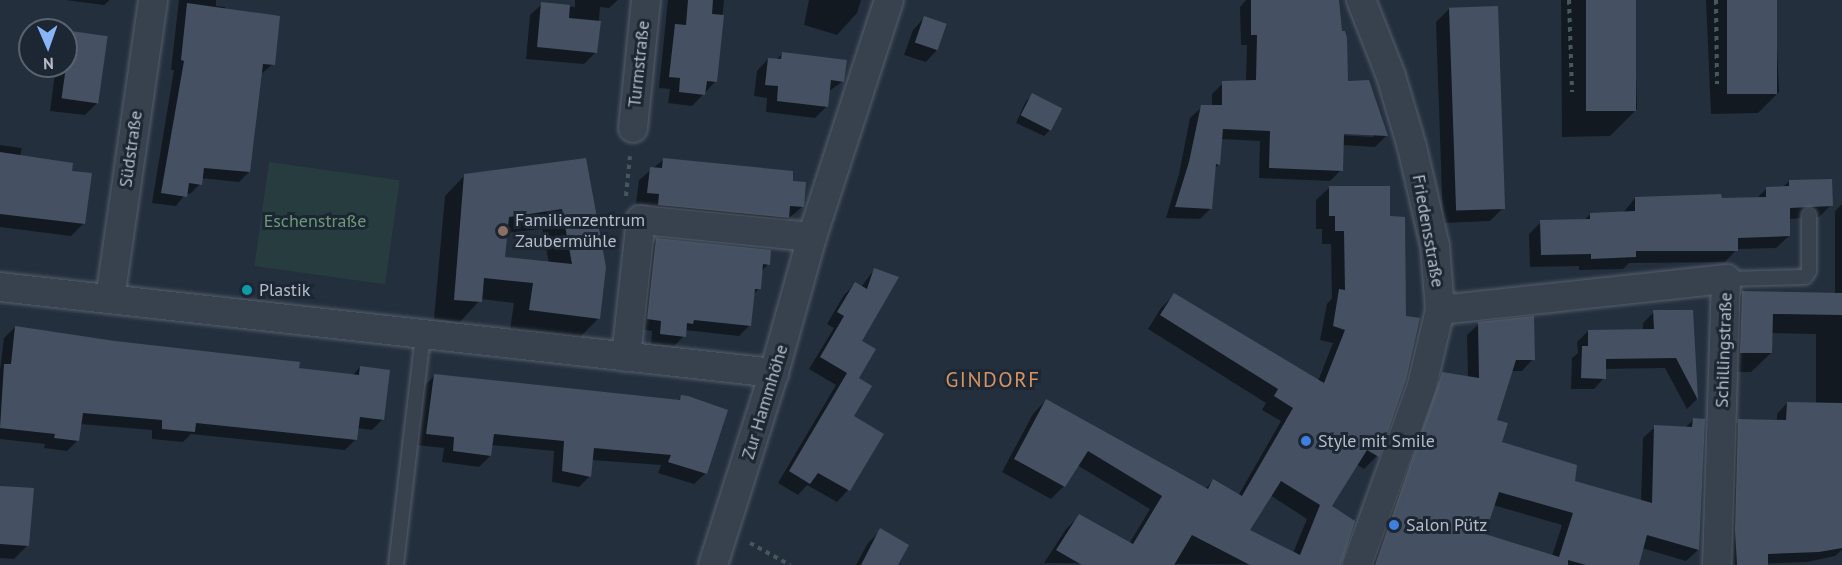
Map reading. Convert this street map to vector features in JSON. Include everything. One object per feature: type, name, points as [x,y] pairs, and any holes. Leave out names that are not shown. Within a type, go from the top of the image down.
[{"type":"street","name":"Südstraße","points":[[110,299],[153,0]]},
{"type":"street","name":"Turmstraße","points":[[633,128],[646,0]]},
{"type":"street","name":"Zur Hammhöhe","points":[[713,565],[774,373],[812,237],[889,0]]},
{"type":"street","name":"Friedensstraße","points":[[1357,565],[1422,386],[1440,310],[1437,262],[1422,183],[1390,76],[1361,0]]},
{"type":"street","points":[[626,357],[641,220],[812,237]]},
{"type":"street","name":"Schillingstraße","points":[[1440,310],[1725,279],[1717,565]]},
{"type":"street","points":[[0,287],[774,373]]},
{"type":"lane","points":[[1725,279],[1805,277],[1809,271],[1809,215]]},
{"type":"lane","points":[[396,565],[423,335]]},
{"type":"path","points":[[1569,0],[1572,92]]},
{"type":"path","points":[[1716,0],[1718,84]]},
{"type":"path","points":[[726,529],[790,565]]},
{"type":"green space","name":"Eschenstraße","points":[[269,162],[400,180],[385,284],[254,266]]},
{"type":"building","points":[[688,0],[713,0],[712,14],[724,15],[717,82],[707,81],[705,95],[679,92],[680,78],[669,77],[675,24],[686,25]]},
{"type":"building","points":[[1251,0],[1339,0],[1342,31],[1345,31],[1347,38],[1348,81],[1369,80],[1388,136],[1344,134],[1343,171],[1269,168],[1270,131],[1223,129],[1220,165],[1216,164],[1212,209],[1175,207],[1189,162],[1201,105],[1222,105],[1222,81],[1256,80],[1257,35],[1251,35]]},
{"type":"building","points":[[1586,0],[1636,0],[1636,111],[1586,111]]},
{"type":"building","points":[[1727,0],[1777,0],[1777,94],[1727,94]]},
{"type":"building","points":[[541,2],[570,5],[569,18],[601,21],[597,53],[537,47]]},
{"type":"building","points":[[187,3],[280,16],[275,65],[263,64],[250,172],[204,168],[202,185],[189,183],[187,197],[161,193],[184,61],[181,60]]},
{"type":"building","points":[[1498,6],[1505,209],[1456,211],[1449,8]]},
{"type":"building","points":[[924,16],[947,24],[938,50],[915,42]]},
{"type":"building","points":[[78,32],[108,36],[98,103],[62,98],[64,78],[78,78]]},
{"type":"building","points":[[782,52],[847,60],[844,82],[831,80],[828,107],[777,101],[778,86],[765,85],[768,58],[781,59]]},
{"type":"building","points":[[1032,93],[1062,108],[1051,131],[1021,115]]},
{"type":"building","points":[[0,152],[73,163],[72,171],[92,173],[85,224],[0,214]]},
{"type":"building","points":[[586,158],[606,267],[600,319],[529,310],[533,283],[484,278],[482,302],[454,300],[464,174]],"holes":[[[562,209],[572,264],[505,257],[509,217]]]},
{"type":"building","points":[[663,158],[793,171],[793,181],[806,182],[804,207],[790,206],[789,218],[658,205],[659,194],[647,193],[650,167],[662,168]]},
{"type":"building","points":[[1832,179],[1833,206],[1790,208],[1790,236],[1738,238],[1738,251],[1636,251],[1636,257],[1591,259],[1591,254],[1541,255],[1540,220],[1590,219],[1590,213],[1635,211],[1635,197],[1721,194],[1722,198],[1766,197],[1766,187],[1789,186],[1789,180]]},
{"type":"building","points":[[1329,186],[1390,186],[1390,216],[1405,217],[1406,316],[1420,318],[1406,380],[1379,457],[1367,450],[1332,506],[1355,521],[1341,565],[1250,565],[1192,535],[1174,565],[1082,565],[1056,550],[1079,514],[1133,544],[1162,496],[1088,451],[1065,487],[1014,459],[1046,399],[1208,489],[1213,479],[1242,496],[1293,408],[1274,396],[1278,389],[1160,315],[1174,293],[1324,383],[1345,330],[1333,326],[1339,289],[1345,290],[1344,231],[1335,231],[1335,216],[1329,216]],"holes":[[[1281,481],[1320,505],[1300,555],[1250,530]]]},
{"type":"building","points":[[656,238],[771,250],[770,265],[763,264],[761,289],[755,289],[751,326],[694,320],[693,324],[687,323],[686,337],[660,334],[661,321],[647,319]]},
{"type":"building","points":[[874,268],[899,277],[862,341],[876,349],[859,378],[872,386],[854,416],[884,434],[850,491],[818,473],[810,484],[789,471],[847,373],[820,357],[844,316],[837,312],[855,282],[867,289]]},
{"type":"building","points":[[1742,291],[1842,293],[1842,315],[1773,314],[1772,353],[1740,353]]},
{"type":"building","points":[[1653,310],[1693,310],[1698,400],[1676,358],[1606,359],[1606,379],[1581,378],[1582,346],[1588,346],[1588,330],[1654,329]]},
{"type":"building","points":[[1534,316],[1535,360],[1516,360],[1497,420],[1508,423],[1502,442],[1577,465],[1575,481],[1652,503],[1654,425],[1692,427],[1693,418],[1705,419],[1699,550],[1647,535],[1639,565],[1586,565],[1568,560],[1568,565],[1375,565],[1442,372],[1479,378],[1478,322]],"holes":[[[1499,492],[1573,513],[1559,557],[1485,534]]]},
{"type":"building","points":[[15,326],[115,341],[300,362],[299,368],[359,375],[360,366],[390,370],[384,420],[360,417],[357,440],[196,423],[195,432],[162,429],[162,420],[83,413],[79,441],[54,438],[55,434],[0,428],[4,364],[11,364]]},
{"type":"building","points":[[434,374],[680,400],[681,395],[728,410],[707,474],[668,462],[671,455],[594,448],[591,477],[562,471],[564,441],[494,434],[491,456],[453,451],[454,437],[426,434]]},
{"type":"building","points":[[1787,402],[1842,403],[1842,548],[1819,552],[1768,554],[1768,565],[1737,565],[1735,530],[1738,419],[1786,420]]},
{"type":"building","points":[[0,486],[34,488],[29,546],[0,544]]},
{"type":"building","points":[[880,528],[909,545],[898,565],[861,565]]},
{"type":"place","name":"Familienzentrum Zaubermühle","points":[[503,231]]},
{"type":"place","name":"Plastik","points":[[247,290]]},
{"type":"place","name":"Style mit Smile","points":[[1306,441]]},
{"type":"place","name":"Salon Pütz","points":[[1394,525]]},
{"type":"district","name":"GINDORF","points":[[993,380]]}]
